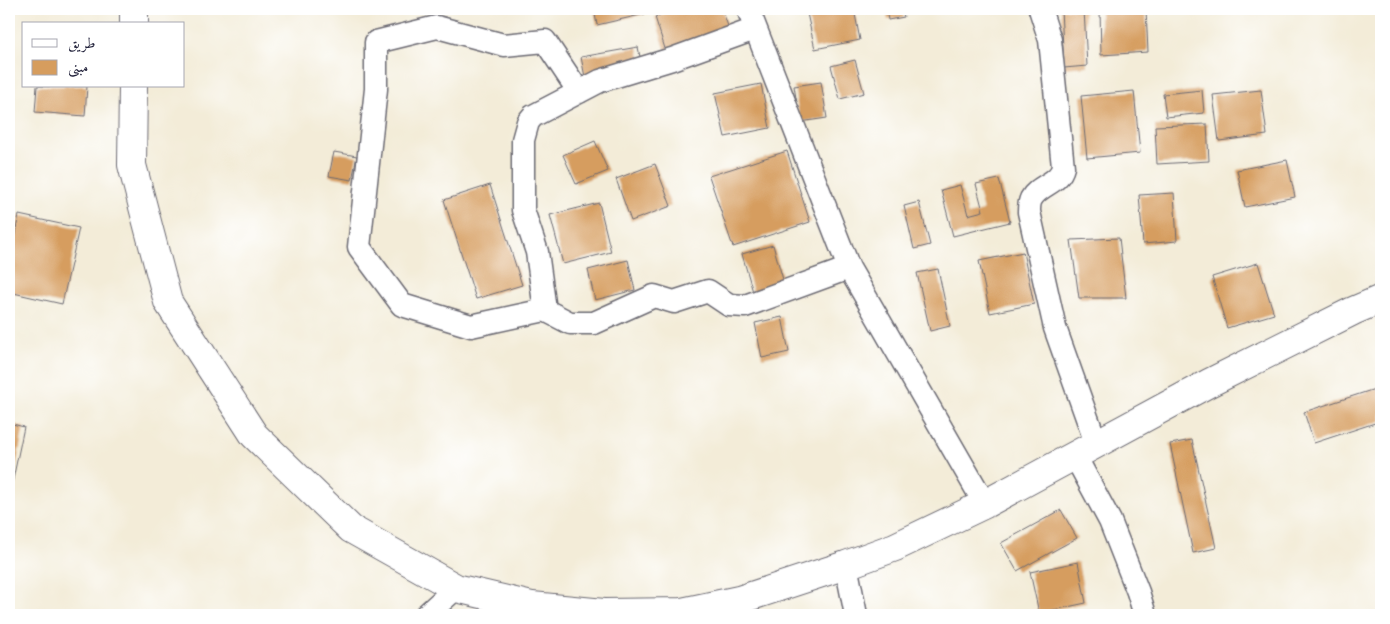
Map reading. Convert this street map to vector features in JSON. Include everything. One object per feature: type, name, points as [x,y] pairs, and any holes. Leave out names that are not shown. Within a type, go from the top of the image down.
[{"type":"street","points":[[134,9],[134,22]]},
{"type":"street","points":[[1040,9],[1050,40],[1063,167],[1059,177],[1037,192],[1030,200],[1029,212],[1055,328],[1086,450],[1145,615]]},
{"type":"street","points":[[545,310],[537,252],[523,210],[523,140],[528,122],[533,116],[600,81],[672,59],[751,19],[850,268],[984,504]]},
{"type":"street","points":[[579,92],[545,41],[504,45],[437,27],[376,42],[376,89],[360,247],[402,305],[471,326],[545,310],[570,323],[594,323],[654,296],[674,302],[708,291],[728,305],[745,306],[850,268]]},
{"type":"street","points":[[133,88],[132,165],[168,302],[254,435],[351,529],[456,588],[532,606],[604,613],[682,612],[739,600],[846,565],[895,547],[984,504],[1218,378],[1381,299]]},
{"type":"street","points":[[846,565],[856,615]]},
{"type":"street","points":[[426,615],[456,588]]},
{"type":"building","points":[[594,9],[648,9],[649,13],[597,25]]},
{"type":"building","points":[[675,9],[722,9],[730,32],[667,55],[655,17]]},
{"type":"building","points":[[806,9],[854,9],[860,40],[815,49]]},
{"type":"building","points":[[886,9],[902,9],[904,17],[888,20]]},
{"type":"building","points":[[1061,9],[1084,9],[1087,66],[1064,68]]},
{"type":"building","points":[[1146,9],[1148,52],[1101,55],[1100,10]]},
{"type":"building","points":[[638,47],[642,67],[585,77],[581,57]]},
{"type":"building","points":[[855,60],[864,93],[840,99],[831,66]]},
{"type":"building","points":[[821,82],[827,118],[800,122],[794,86]]},
{"type":"building","points":[[761,84],[770,128],[725,137],[715,93]]},
{"type":"building","points":[[37,88],[87,88],[85,116],[35,112]]},
{"type":"building","points":[[1202,90],[1204,113],[1166,117],[1163,94]]},
{"type":"building","points":[[1261,90],[1267,135],[1219,141],[1213,95]]},
{"type":"building","points":[[1134,91],[1140,153],[1087,158],[1081,96]]},
{"type":"building","points":[[1207,124],[1209,161],[1157,164],[1155,126]]},
{"type":"building","points":[[595,141],[608,171],[576,184],[563,155]]},
{"type":"building","points":[[787,151],[810,222],[733,247],[709,176]]},
{"type":"building","points":[[334,152],[357,156],[352,180],[329,176]]},
{"type":"building","points":[[1287,160],[1295,197],[1245,207],[1237,170]]},
{"type":"building","points":[[655,164],[671,206],[631,221],[616,179]]},
{"type":"building","points":[[999,179],[1010,222],[953,236],[941,190],[960,185],[968,215],[983,211],[976,184]]},
{"type":"building","points":[[490,185],[522,285],[476,299],[444,200]]},
{"type":"building","points":[[1174,193],[1177,241],[1143,244],[1139,195]]},
{"type":"building","points":[[919,202],[930,245],[914,249],[904,206]]},
{"type":"building","points":[[599,203],[611,252],[563,264],[550,215]]},
{"type":"building","points":[[19,215],[79,228],[62,304],[9,292],[9,262]]},
{"type":"building","points":[[1119,238],[1126,298],[1079,298],[1071,240]]},
{"type":"building","points":[[773,245],[784,283],[753,292],[742,254]]},
{"type":"building","points":[[1023,252],[1034,304],[990,313],[979,261]]},
{"type":"building","points":[[628,260],[635,290],[595,300],[588,270]]},
{"type":"building","points":[[1258,263],[1274,314],[1227,328],[1212,277]]},
{"type":"building","points":[[938,269],[950,326],[930,331],[917,273]]},
{"type":"building","points":[[782,317],[789,352],[762,358],[755,323]]},
{"type":"building","points":[[1381,387],[1381,421],[1314,443],[1304,412]]},
{"type":"building","points":[[9,423],[24,427],[11,489],[9,488]]},
{"type":"building","points":[[1192,440],[1216,548],[1193,553],[1170,444]]},
{"type":"building","points":[[1061,510],[1077,538],[1017,571],[1001,543]]},
{"type":"building","points":[[1078,562],[1086,603],[1039,613],[1030,572]]}]
